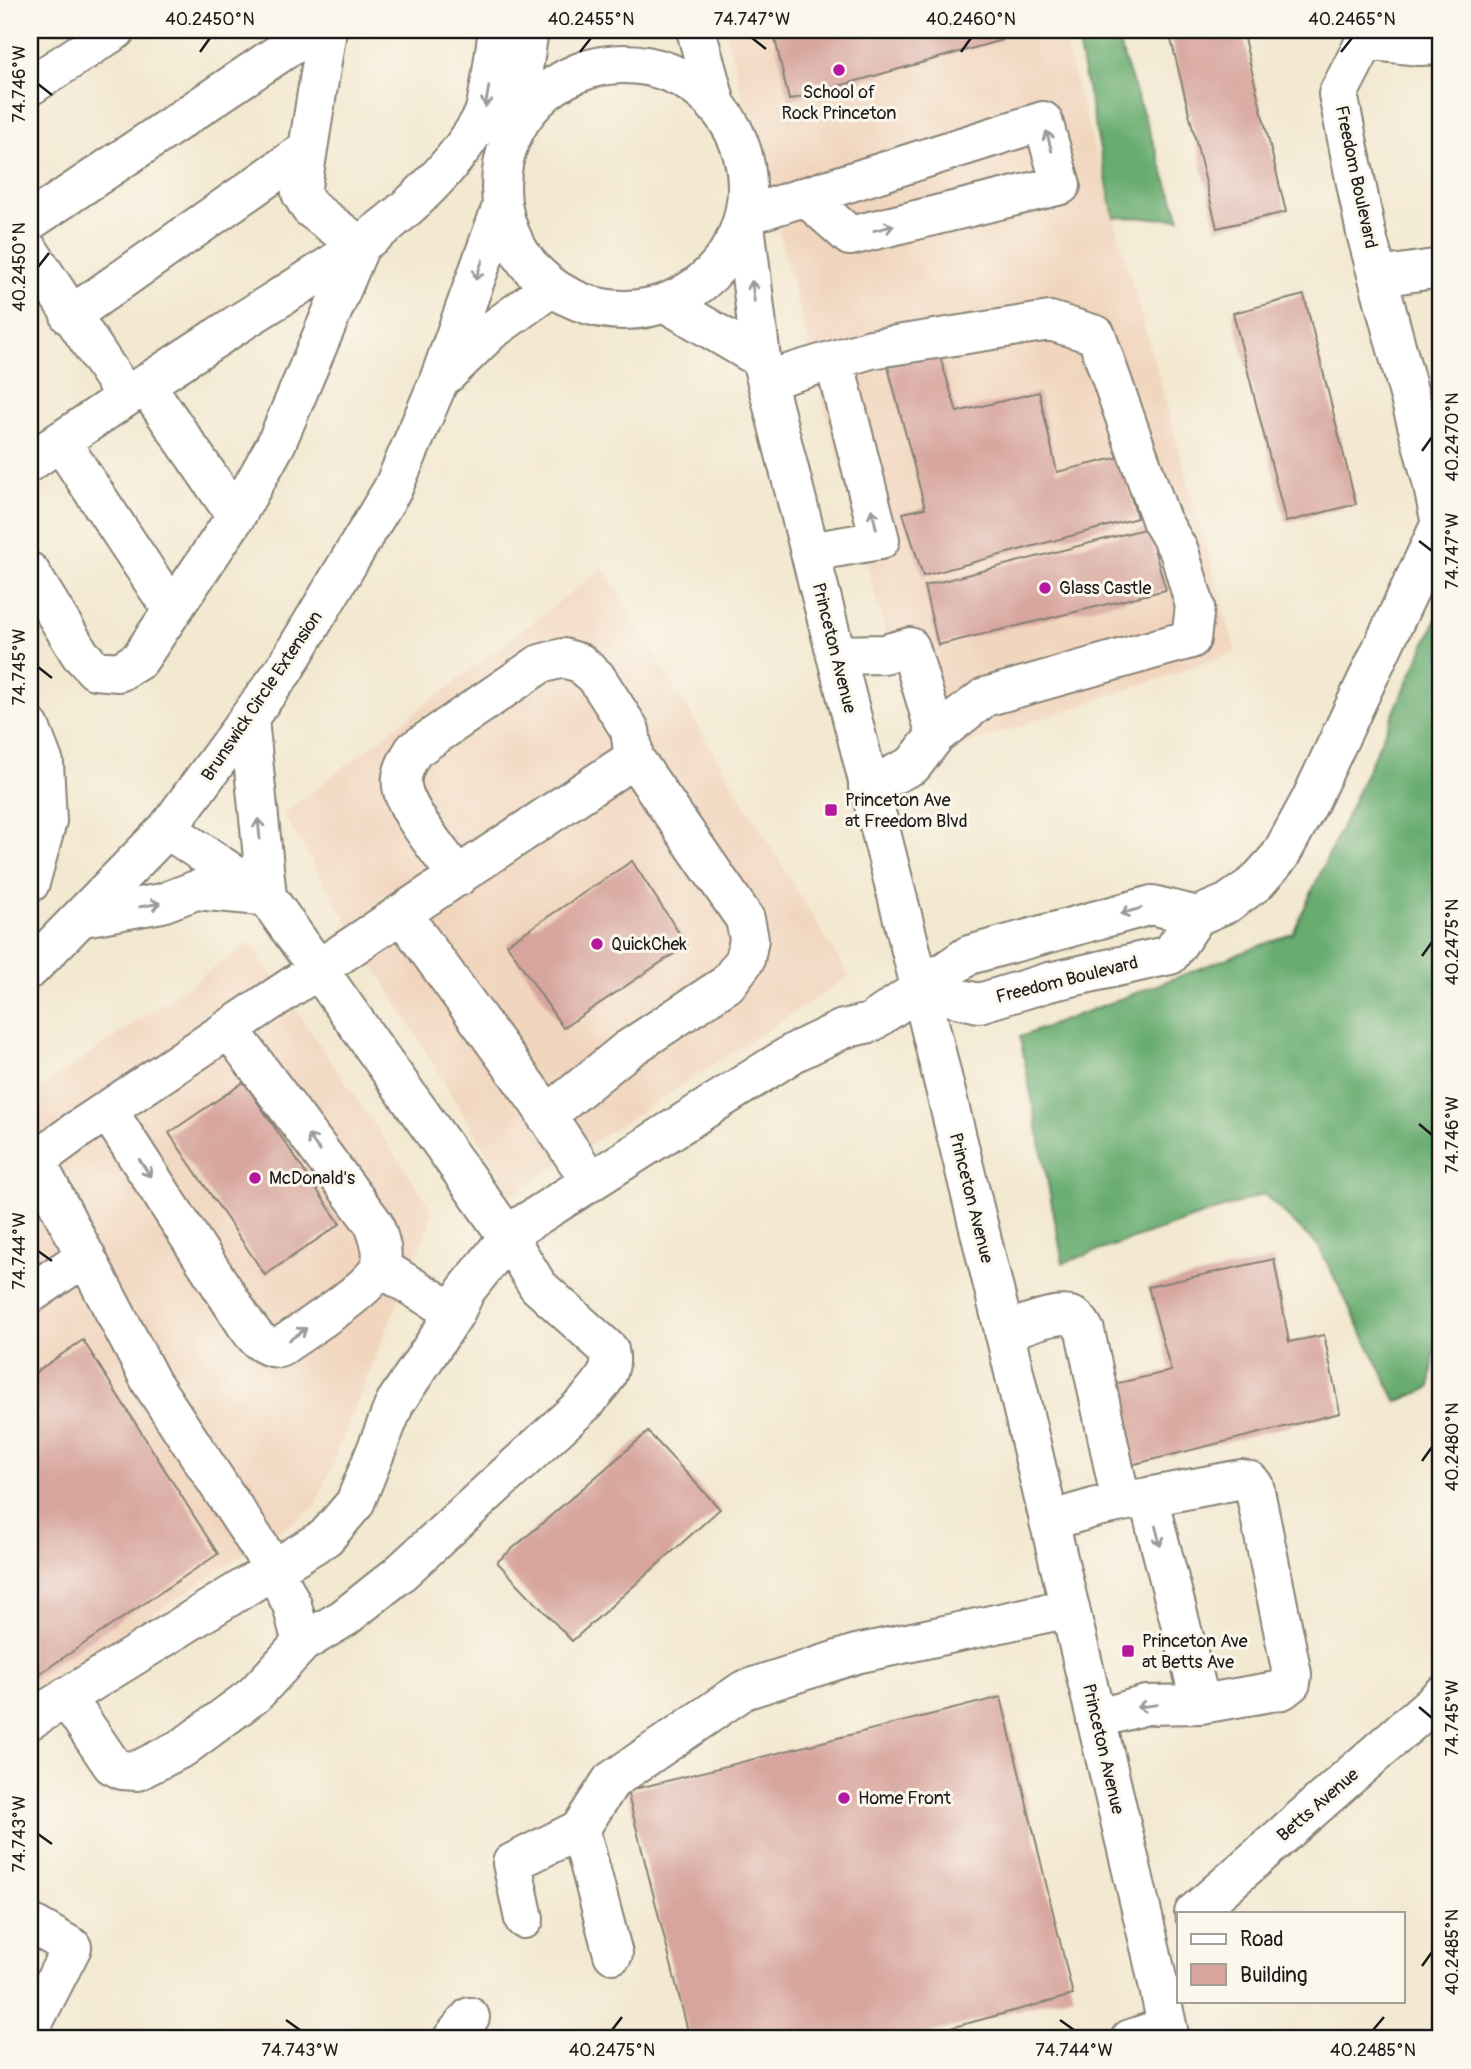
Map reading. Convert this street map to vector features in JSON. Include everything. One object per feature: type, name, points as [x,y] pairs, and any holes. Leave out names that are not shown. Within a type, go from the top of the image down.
[{"type":"main road","points":[[30,86],[116,30]]},
{"type":"main road","points":[[30,221],[314,30]]},
{"type":"main road","points":[[327,30],[301,193],[310,208],[359,246]]},
{"type":"main road","points":[[172,610],[45,452],[359,246],[419,199],[458,153],[484,115],[498,30]]},
{"type":"main road","points":[[513,135],[525,114],[542,96],[561,81],[583,71],[607,65],[631,64],[666,71],[698,88],[716,104],[741,145],[747,192],[744,216],[736,239],[724,260],[698,285],[666,303],[643,309],[595,307],[572,299],[552,287],[533,270],[508,229],[502,206],[503,170],[513,135],[529,30]]},
{"type":"main road","points":[[696,30],[716,104]]},
{"type":"main road","name":"Freedom Boulevard","points":[[920,990],[979,1003],[1049,982],[1170,955],[1198,916],[1228,903],[1256,883],[1280,856],[1310,801],[1441,524],[1366,233],[1338,94],[1368,35],[1420,46],[1441,45]]},
{"type":"main road","points":[[744,216],[1044,121],[1060,185],[850,236],[806,197]]},
{"type":"main road","points":[[70,316],[308,149]]},
{"type":"main road","name":"Brunswick Circle Extension","points":[[30,969],[167,830],[284,670],[393,488],[438,383],[502,206]]},
{"type":"main road","name":"Princeton Avenue","points":[[744,216],[764,369],[920,990],[1096,1719],[1165,1939],[1168,2033]]},
{"type":"main road","points":[[30,572],[80,654],[95,670],[119,672],[139,660],[236,516],[276,444],[359,246]]},
{"type":"main road","points":[[30,252],[70,316],[135,391],[236,516]]},
{"type":"main road","points":[[1379,277],[1441,268]]},
{"type":"main road","name":"Brunswick Circle Extension","points":[[438,383],[491,331],[552,287]]},
{"type":"main road","points":[[666,303],[764,369],[834,360],[871,349],[1050,321],[1096,335],[1161,520],[1179,551],[1195,606],[1191,639],[985,697],[936,735],[913,765],[869,787]]},
{"type":"main road","points":[[810,552],[880,540],[834,360]]},
{"type":"main road","points":[[836,655],[884,654],[910,647],[936,735]]},
{"type":"main road","points":[[458,877],[408,807],[401,786],[404,766],[414,750],[540,664],[563,658],[580,663],[596,677],[630,730],[634,758],[745,919],[749,939],[745,960],[727,984],[627,1051],[546,1116]]},
{"type":"main road","points":[[249,719],[267,897]]},
{"type":"main road","points":[[30,727],[44,763],[47,821],[30,883]]},
{"type":"main road","points":[[302,1643],[292,1605],[274,1569],[151,1382],[86,1256],[33,1163],[634,758]]},
{"type":"main road","points":[[66,1697],[112,1765],[122,1770],[137,1770],[184,1747],[254,1695],[302,1643],[344,1618],[398,1575],[589,1400],[612,1364],[609,1350],[538,1286],[508,1237],[267,897],[167,830]]},
{"type":"main road","points":[[83,917],[162,903],[197,890],[267,897]]},
{"type":"main road","points":[[30,1720],[326,1537],[355,1503],[396,1403],[455,1312],[466,1290],[513,1231],[795,1052],[843,1029],[870,1023],[969,955],[1152,905],[1198,916]]},
{"type":"main road","points":[[402,914],[591,1182]]},
{"type":"main road","points":[[108,1111],[258,1342],[279,1348],[363,1289],[380,1267],[382,1249],[374,1224],[230,1030]]},
{"type":"main road","points":[[30,1294],[86,1256]]},
{"type":"main road","points":[[380,1267],[455,1312]]},
{"type":"main road","points":[[1004,1332],[1051,1316],[1066,1314],[1081,1323],[1200,1704]]},
{"type":"main road","points":[[1049,1521],[1097,1507],[1242,1479],[1250,1481],[1254,1486],[1292,1674],[1291,1683],[1282,1690],[1200,1704],[1146,1705],[1096,1719]]},
{"type":"main road","points":[[524,1919],[513,1863],[580,1829],[611,1781],[744,1690],[856,1654],[1070,1608]]},
{"type":"main road","name":"Betts Avenue","points":[[1195,1912],[1441,1696]]},
{"type":"main road","points":[[580,1829],[613,1954]]},
{"type":"main road","points":[[30,1923],[72,1947],[30,2029]]},
{"type":"main road","points":[[1130,2039],[1168,2033]]},
{"type":"shaded area","points":[[725,30],[1061,30],[1236,652],[919,761]]},
{"type":"shaded area","points":[[603,568],[849,977],[512,1195],[283,814]]},
{"type":"shaded area","points":[[250,943],[434,1212],[315,1507],[30,1693],[30,1096]]},
{"type":"green space","points":[[1075,30],[1114,30],[1180,219],[1114,217]]},
{"type":"green space","points":[[1441,609],[1441,1294],[1430,1388],[1397,1402],[1319,1247],[1264,1194],[1063,1263],[1020,1037],[1293,933]]},
{"type":"building","name":"School of Rock Princeton","points":[[773,30],[999,30],[1002,40],[789,100]]},
{"type":"building","points":[[1242,30],[1286,212],[1217,228],[1169,31]]},
{"type":"building","points":[[1304,295],[1356,504],[1286,522],[1233,313]]},
{"type":"building","points":[[937,347],[957,412],[1039,392],[1057,472],[1120,457],[1137,518],[923,576],[903,513],[925,508],[887,363]]},
{"type":"building","name":"Glass Castle","points":[[1148,528],[1166,590],[938,645],[924,586]]},
{"type":"building","name":"QuickChek","points":[[632,861],[687,945],[563,1028],[507,944]]},
{"type":"building","name":"McDonald's","points":[[244,1082],[340,1224],[265,1275],[169,1133]]},
{"type":"building","points":[[1274,1259],[1289,1342],[1324,1335],[1340,1413],[1131,1465],[1110,1385],[1171,1371],[1148,1287]]},
{"type":"building","points":[[83,1340],[218,1554],[30,1680],[30,1376]]},
{"type":"building","points":[[648,1432],[720,1509],[572,1641],[497,1562]]},
{"type":"building","points":[[1001,1697],[1073,1995],[909,2039],[690,2039],[627,1791]]},
{"type":"place","name":"School of Rock Princeton","points":[[839,70]]},
{"type":"place","name":"Glass Castle","points":[[1045,588]]},
{"type":"place","name":"Princeton Ave at Freedom Blvd","points":[[831,810]]},
{"type":"place","name":"QuickChek","points":[[597,944]]},
{"type":"place","name":"McDonald's","points":[[255,1178]]},
{"type":"place","name":"Princeton Ave at Betts Ave","points":[[1128,1651]]},
{"type":"place","name":"Home Front","points":[[844,1798]]}]
